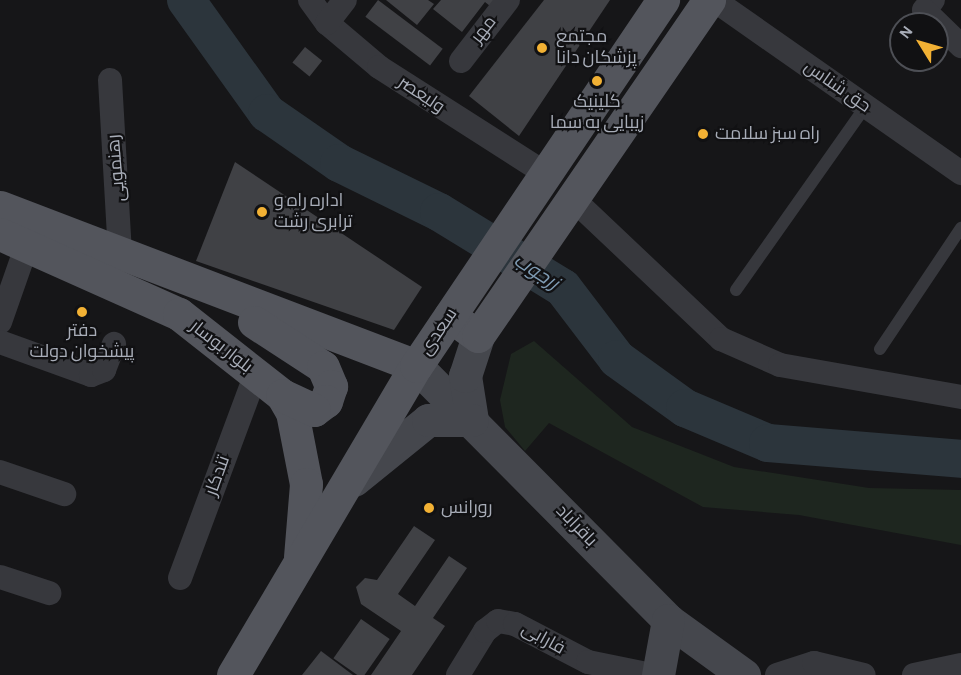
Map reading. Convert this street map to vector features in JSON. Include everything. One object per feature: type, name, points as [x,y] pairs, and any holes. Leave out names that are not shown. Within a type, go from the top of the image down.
[{"type":"main road","name":"سعدی","points":[[233,675],[416,366],[663,0]]},
{"type":"main road","name":"سعدی","points":[[472,420],[465,376],[478,336],[711,0]]},
{"type":"main road","points":[[0,207],[193,284],[416,366]]},
{"type":"main road","name":"بلوار بوسار","points":[[14,240],[179,314],[282,395],[292,412],[306,484],[300,562]]},
{"type":"main road","points":[[193,284],[323,367],[331,386],[326,401],[314,410],[282,395]]},
{"type":"main road","points":[[450,316],[478,336]]},
{"type":"main road","name":"باقرآباد","points":[[416,366],[668,620],[744,675]]},
{"type":"main road","points":[[344,489],[389,446],[428,420],[472,420]]},
{"type":"main road","points":[[658,675],[668,620]]},
{"type":"street","name":"ولیعصر","points":[[310,0],[327,23],[379,67],[538,185]]},
{"type":"street","points":[[327,23],[345,0]]},
{"type":"street","name":"مهر","points":[[461,61],[508,0]]},
{"type":"street","name":"حق شناس","points":[[711,0],[961,173]]},
{"type":"street","points":[[933,0],[924,10],[961,46]]},
{"type":"street","name":"رهنمویی","points":[[110,80],[121,203],[120,255]]},
{"type":"street","points":[[568,206],[721,339],[780,364],[961,397]]},
{"type":"street","points":[[0,322],[14,240]]},
{"type":"street","points":[[0,342],[91,375],[104,370],[114,344]]},
{"type":"street","name":"تندکار","points":[[180,578],[256,374]]},
{"type":"street","points":[[0,472],[64,494]]},
{"type":"street","points":[[0,578],[49,593]]},
{"type":"street","name":"فارابی","points":[[458,675],[485,631],[498,621],[515,624],[588,662],[652,675]]},
{"type":"street","points":[[777,675],[814,663],[864,675]]},
{"type":"street","points":[[914,675],[961,665]]},
{"type":"lane","points":[[736,290],[865,106]]},
{"type":"lane","points":[[880,349],[961,228]]},
{"type":"shaded area","points":[[534,341],[632,427],[734,467],[869,488],[961,490],[961,545],[799,515],[703,507],[549,423],[525,451],[505,427],[500,400],[511,354]]},
{"type":"building","points":[[378,0],[443,49],[430,66],[365,17]]},
{"type":"building","points":[[386,0],[428,0],[434,4],[417,25]]},
{"type":"building","points":[[441,0],[504,0],[495,10],[485,2],[462,32],[433,9]]},
{"type":"building","name":"مجتمع پزشکان دانا","points":[[544,0],[610,0],[519,136],[469,96]]},
{"type":"building","points":[[305,47],[322,61],[310,76],[292,63]]},
{"type":"building","name":"اداره راه و ترابری رشت","points":[[235,162],[422,287],[394,330],[196,261]]},
{"type":"building","points":[[414,526],[435,540],[398,594],[415,606],[449,556],[467,568],[433,618],[445,626],[412,675],[371,675],[401,631],[361,604],[356,587],[365,578],[377,580]]},
{"type":"building","points":[[361,619],[390,639],[365,675],[357,675],[333,658]]},
{"type":"building","points":[[321,651],[353,675],[302,675]]},
{"type":"waterway","name":"زرجوب","points":[[186,0],[267,113],[339,163],[439,212],[563,288],[617,359],[685,408],[768,443],[961,459]]},
{"type":"place","name":"مجتمع پزشکان دانا","points":[[542,48]]},
{"type":"place","name":"کلینیک زیبایی به سما","points":[[597,81]]},
{"type":"place","name":"راه سبز سلامت","points":[[703,134]]},
{"type":"place","name":"اداره راه و ترابری رشت","points":[[262,212]]},
{"type":"place","name":"دفتر پیشخوان دولت","points":[[82,312]]},
{"type":"place","name":"رورانس","points":[[429,508]]}]
